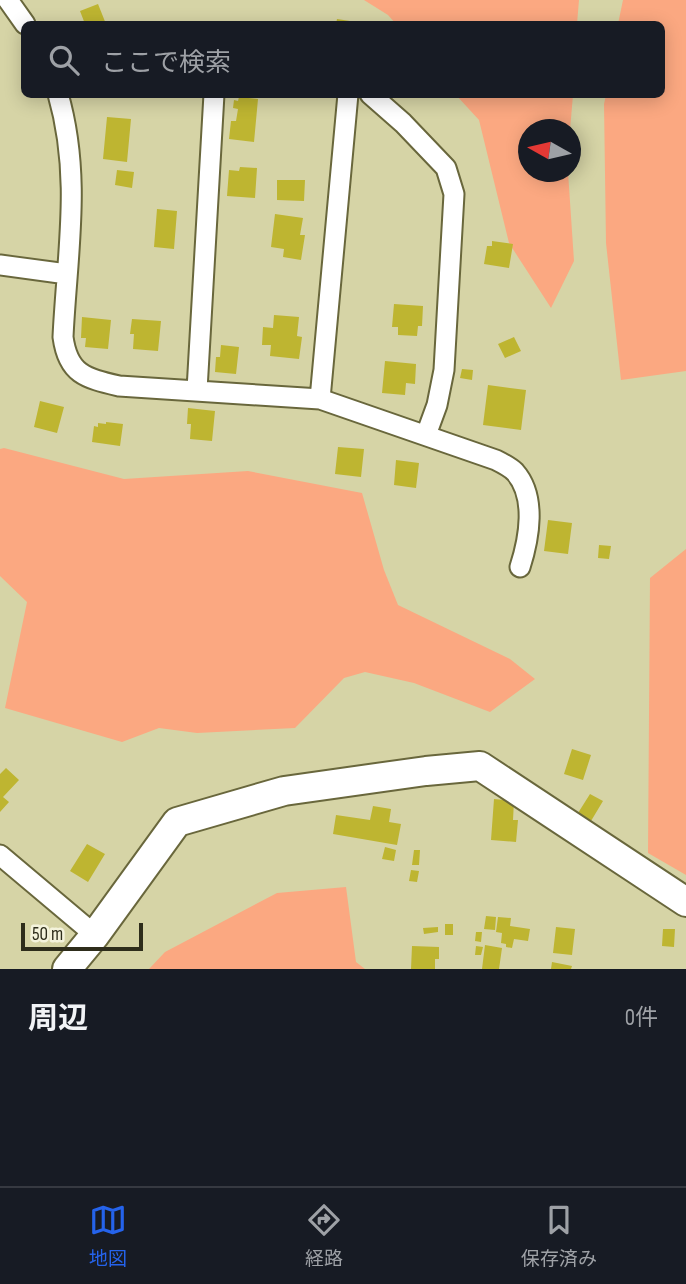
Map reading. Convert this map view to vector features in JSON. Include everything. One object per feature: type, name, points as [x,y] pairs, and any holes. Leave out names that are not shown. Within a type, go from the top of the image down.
[{"type":"street","points":[[8,0],[23,21]]},
{"type":"street","points":[[59,98],[73,172],[63,337],[65,355],[76,369],[91,379],[119,386],[320,400],[496,460],[514,471],[524,487],[529,530],[520,567]]},
{"type":"street","points":[[197,390],[214,98]]},
{"type":"street","points":[[320,400],[348,98]]},
{"type":"street","points":[[375,98],[446,168],[454,194],[444,370],[437,405],[426,435]]},
{"type":"street","points":[[0,265],[67,274]]},
{"type":"street","points":[[67,969],[177,822],[284,792],[426,771],[480,766],[686,902]]},
{"type":"street","points":[[2,861],[95,935]]},
{"type":"shaded area","points":[[364,0],[579,0],[577,21],[393,21]]},
{"type":"shaded area","points":[[623,0],[686,0],[686,371],[621,380],[606,243],[604,104],[605,98],[665,98],[665,21],[619,21]]},
{"type":"shaded area","points":[[459,98],[573,98],[571,119],[518,119],[518,182],[569,182],[574,261],[551,308],[509,243],[479,120]]},
{"type":"shaded area","points":[[0,449],[124,479],[248,471],[362,493],[384,570],[398,605],[510,659],[535,679],[490,712],[414,683],[365,672],[344,678],[295,728],[197,733],[159,728],[122,742],[5,708],[27,602],[0,576]]},
{"type":"shaded area","points":[[686,549],[686,875],[648,853],[650,578]]},
{"type":"shaded area","points":[[346,887],[356,962],[365,969],[149,969],[165,952],[277,893]]},
{"type":"building","points":[[98,4],[105,21],[84,21],[80,11]]},
{"type":"building","points":[[239,98],[258,99],[254,142],[229,139],[231,121],[236,121],[238,109],[233,108],[234,100],[238,101]]},
{"type":"building","points":[[107,117],[131,119],[127,162],[103,159]]},
{"type":"building","points":[[240,167],[257,168],[255,198],[227,196],[229,170],[239,171]]},
{"type":"building","points":[[117,170],[134,172],[132,188],[115,185]]},
{"type":"building","points":[[277,180],[305,180],[304,201],[277,200]]},
{"type":"building","points":[[157,209],[177,211],[174,249],[154,247]]},
{"type":"building","points":[[275,214],[303,218],[300,235],[305,235],[301,260],[283,257],[284,249],[271,247]]},
{"type":"building","points":[[492,241],[513,244],[509,268],[484,264],[487,246],[492,246]]},
{"type":"building","points":[[394,304],[423,306],[422,326],[418,326],[417,336],[398,335],[398,327],[392,327]]},
{"type":"building","points":[[274,315],[299,317],[297,336],[302,337],[299,359],[270,356],[271,345],[262,345],[263,327],[273,328]]},
{"type":"building","points":[[82,317],[111,320],[108,349],[85,347],[86,338],[81,338]]},
{"type":"building","points":[[132,319],[161,321],[158,351],[133,349],[134,334],[130,334]]},
{"type":"building","points":[[514,337],[521,351],[505,358],[498,344]]},
{"type":"building","points":[[221,345],[239,347],[236,374],[215,372],[216,357],[220,357]]},
{"type":"building","points":[[385,361],[416,364],[415,384],[406,383],[405,395],[382,393]]},
{"type":"building","points":[[462,369],[473,370],[472,380],[460,378]]},
{"type":"building","points":[[488,385],[526,390],[521,430],[483,425]]},
{"type":"building","points":[[40,401],[64,407],[57,433],[34,427]]},
{"type":"building","points":[[188,408],[215,411],[212,441],[190,439]]},
{"type":"building","points":[[98,423],[123,424],[120,446],[92,442],[94,426],[98,427]]},
{"type":"building","points":[[338,447],[364,449],[361,477],[335,474]]},
{"type":"building","points":[[396,460],[419,463],[416,488],[394,485]]},
{"type":"building","points":[[548,520],[572,523],[568,554],[544,551]]},
{"type":"building","points":[[599,545],[611,546],[609,559],[598,558]]},
{"type":"building","points":[[572,749],[591,755],[583,780],[564,774]]},
{"type":"building","points":[[6,768],[19,780],[3,797],[9,802],[0,812],[0,774]]},
{"type":"building","points":[[590,794],[603,801],[591,821],[578,813]]},
{"type":"building","points":[[494,799],[514,801],[513,820],[518,820],[516,842],[491,840]]},
{"type":"building","points":[[373,806],[391,809],[389,822],[401,824],[397,845],[333,834],[336,815],[370,820]]},
{"type":"building","points":[[87,844],[105,854],[88,882],[70,871]]},
{"type":"building","points":[[385,847],[396,850],[394,861],[382,859]]},
{"type":"building","points":[[414,850],[420,850],[419,865],[412,865]]},
{"type":"building","points":[[411,870],[419,871],[417,882],[409,881]]},
{"type":"building","points":[[486,916],[496,917],[495,930],[484,929]]},
{"type":"building","points":[[498,917],[511,918],[510,926],[530,929],[528,941],[514,939],[512,948],[501,943],[502,933],[496,932]]},
{"type":"building","points":[[445,924],[453,924],[453,935],[445,935]]},
{"type":"building","points":[[438,927],[438,932],[424,934],[423,928]]},
{"type":"building","points":[[556,927],[575,929],[572,955],[553,953]]},
{"type":"building","points":[[663,929],[675,929],[674,947],[662,946]]},
{"type":"building","points":[[476,932],[482,932],[481,942],[475,941]]},
{"type":"building","points":[[485,945],[502,948],[499,969],[482,969]]},
{"type":"building","points":[[412,946],[439,947],[439,959],[435,959],[435,969],[411,969]]},
{"type":"building","points":[[476,946],[483,947],[481,955],[475,955]]},
{"type":"building","points":[[552,962],[572,966],[571,969],[551,969]]}]
